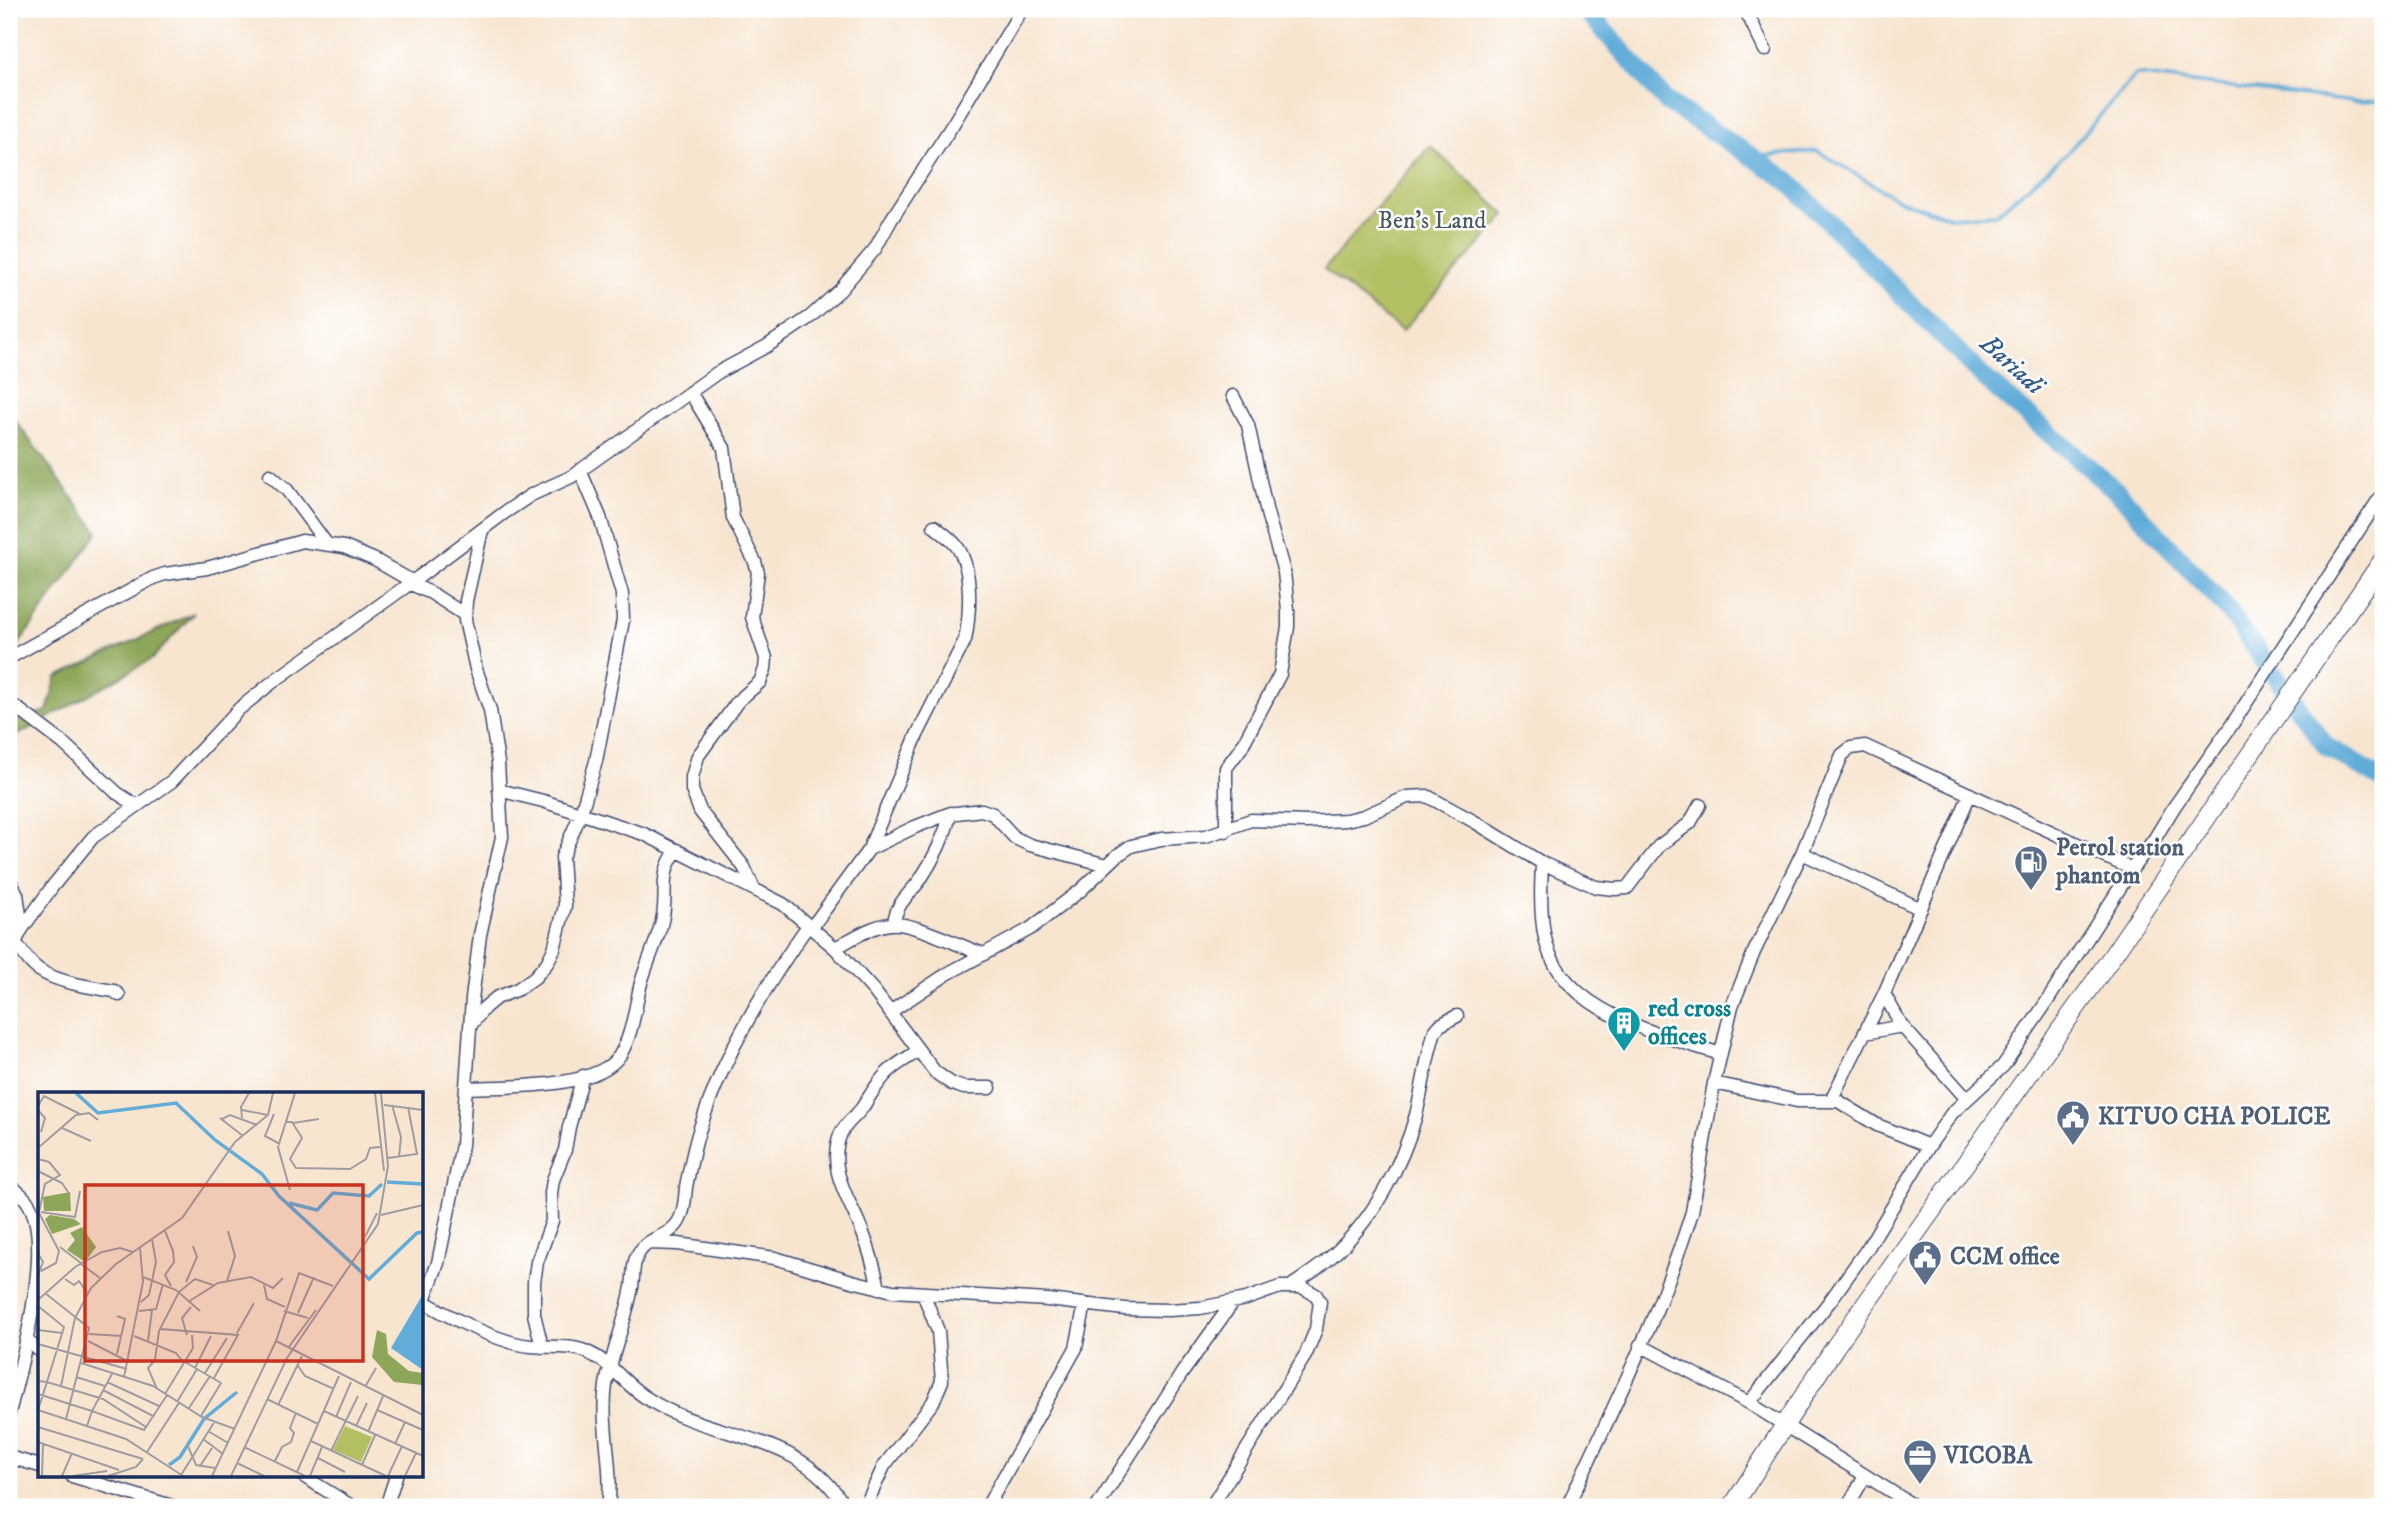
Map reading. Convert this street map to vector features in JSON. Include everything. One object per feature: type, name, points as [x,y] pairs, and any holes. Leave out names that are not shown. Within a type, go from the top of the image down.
[{"type":"highway","points":[[1732,1507],[1835,1347],[2026,1080],[2383,560]]},
{"type":"street","points":[[119,995],[114,991],[47,974],[12,948],[52,887],[93,836],[172,781],[239,709],[274,681],[482,530],[531,495],[580,470],[717,373],[767,346],[810,317],[840,290],[875,249],[1022,9]]},
{"type":"street","points":[[1745,9],[1765,50]]},
{"type":"street","points":[[690,392],[724,448],[733,517],[758,573],[752,617],[766,658],[760,681],[738,701],[698,756],[692,777],[692,790],[700,811],[744,867],[753,888]]},
{"type":"street","points":[[1226,831],[1226,768],[1241,748],[1280,674],[1288,627],[1284,572],[1248,425],[1233,397]]},
{"type":"street","points":[[470,1026],[496,998],[518,989],[535,977],[554,949],[565,906],[562,857],[581,813],[596,761],[623,620],[622,594],[600,517],[580,470]]},
{"type":"street","points":[[271,475],[287,490],[326,544]]},
{"type":"street","points":[[1749,1403],[1830,1301],[1867,1249],[1952,1113],[2003,1066],[2132,869],[2231,726],[2383,493]]},
{"type":"street","points":[[608,1507],[610,1486],[604,1412],[610,1366],[630,1296],[636,1259],[648,1243],[670,1231],[679,1222],[700,1127],[723,1065],[755,1005],[810,925],[869,849],[917,736],[965,640],[969,598],[964,562],[958,549],[934,526]]},
{"type":"street","points":[[424,1298],[438,1263],[462,1145],[470,1026],[480,935],[502,837],[490,710],[476,668],[465,615],[482,530]]},
{"type":"street","points":[[9,658],[165,574],[206,568],[302,541],[344,547],[375,560],[465,615]]},
{"type":"street","points":[[9,702],[64,743],[117,793],[136,806]]},
{"type":"street","points":[[1567,1507],[1640,1345],[1692,1212],[1714,1083],[1732,1006],[1754,952],[1802,853],[1842,755],[1851,748],[1865,746],[2132,869]]},
{"type":"street","points":[[499,790],[644,834],[783,904],[835,948],[890,1012],[934,1072],[952,1084],[964,1088],[990,1088]]},
{"type":"street","points":[[1831,1100],[1884,994],[1970,794]]},
{"type":"street","points":[[890,1012],[947,974],[1030,929],[1081,890],[1131,846],[1148,841],[1206,836],[1226,831],[1243,822],[1260,819],[1307,822],[1346,820],[1364,816],[1397,800],[1417,795],[1427,796],[1542,863],[1596,887],[1615,889],[1628,888],[1659,846],[1690,823],[1700,805]]},
{"type":"street","points":[[869,849],[930,820],[951,813],[982,810],[1003,822],[1015,838],[1055,853],[1107,865]]},
{"type":"street","points":[[894,923],[901,901],[918,882],[939,849],[951,813]]},
{"type":"street","points":[[467,1088],[538,1086],[583,1076],[612,1065],[629,1036],[644,972],[662,920],[664,873],[668,861],[677,850]]},
{"type":"street","points":[[1802,853],[1921,909]]},
{"type":"street","points":[[1542,863],[1544,934],[1557,970],[1567,983],[1595,1005],[1626,1022],[1720,1054]]},
{"type":"street","points":[[9,879],[17,894],[22,929]]},
{"type":"street","points":[[835,948],[881,925],[894,923],[912,927],[983,954]]},
{"type":"street","points":[[1884,994],[1902,1026],[1966,1098]]},
{"type":"street","points":[[648,1243],[678,1244],[775,1258],[893,1291],[1125,1309],[1200,1308],[1233,1302],[1293,1285],[1346,1242],[1377,1200],[1406,1147],[1435,1031],[1457,1016]]},
{"type":"street","points":[[1865,1033],[1902,1026]]},
{"type":"street","points":[[879,1288],[865,1238],[840,1183],[836,1163],[837,1148],[847,1123],[857,1115],[878,1084],[889,1072],[918,1051]]},
{"type":"street","points":[[542,1347],[534,1314],[535,1272],[550,1231],[553,1180],[565,1150],[583,1076]]},
{"type":"street","points":[[1714,1083],[1797,1101],[1841,1102],[1877,1125],[1929,1146]]},
{"type":"street","points":[[9,1185],[31,1207],[38,1231],[38,1283],[9,1413]]},
{"type":"street","points":[[1211,1507],[1300,1364],[1316,1329],[1320,1302],[1307,1288],[1293,1285]]},
{"type":"street","points":[[866,1507],[884,1466],[933,1402],[942,1381],[938,1331],[923,1293]]},
{"type":"street","points":[[1097,1507],[1182,1373],[1233,1302]]},
{"type":"street","points":[[424,1304],[519,1344],[573,1348],[589,1352],[610,1366],[648,1399],[694,1420],[781,1449],[806,1464],[821,1476],[845,1507]]},
{"type":"street","points":[[987,1507],[1076,1348],[1084,1304]]},
{"type":"street","points":[[26,1340],[38,1349]]},
{"type":"street","points":[[1640,1345],[1749,1403],[1916,1507]]},
{"type":"street","points":[[9,1457],[38,1465]]},
{"type":"street","points":[[1847,1507],[1865,1476]]},
{"type":"street","points":[[79,1478],[175,1507]]},
{"type":"street","points":[[306,1478],[353,1507]]},
{"type":"street","points":[[386,1507],[395,1478]]},
{"type":"green space","name":"Ben's Land","points":[[1430,146],[1506,215],[1402,331],[1324,269]]},
{"type":"green space","points":[[9,412],[98,532],[9,658]]},
{"type":"green space","points":[[194,613],[152,659],[9,740],[9,721],[47,711],[57,677]]},
{"type":"waterway","name":"Bariadi","points":[[1585,9],[1666,101],[1786,179],[1985,379],[2120,494],[2226,608],[2326,746],[2383,780]]},
{"type":"waterway","points":[[1752,157],[1817,151],[1897,199],[1949,217],[1996,214],[2066,154],[2136,75],[2354,102],[2383,101]]},
{"type":"place","name":"Petrol station phantom","points":[[2031,892]]},
{"type":"place","name":"red cross offices","points":[[1624,1053]]},
{"type":"place","name":"KITUO CHA POLICE","points":[[2073,1147]]},
{"type":"place","name":"CCM office","points":[[1925,1287]]},
{"type":"place","name":"VICOBA","points":[[1920,1486]]}]
